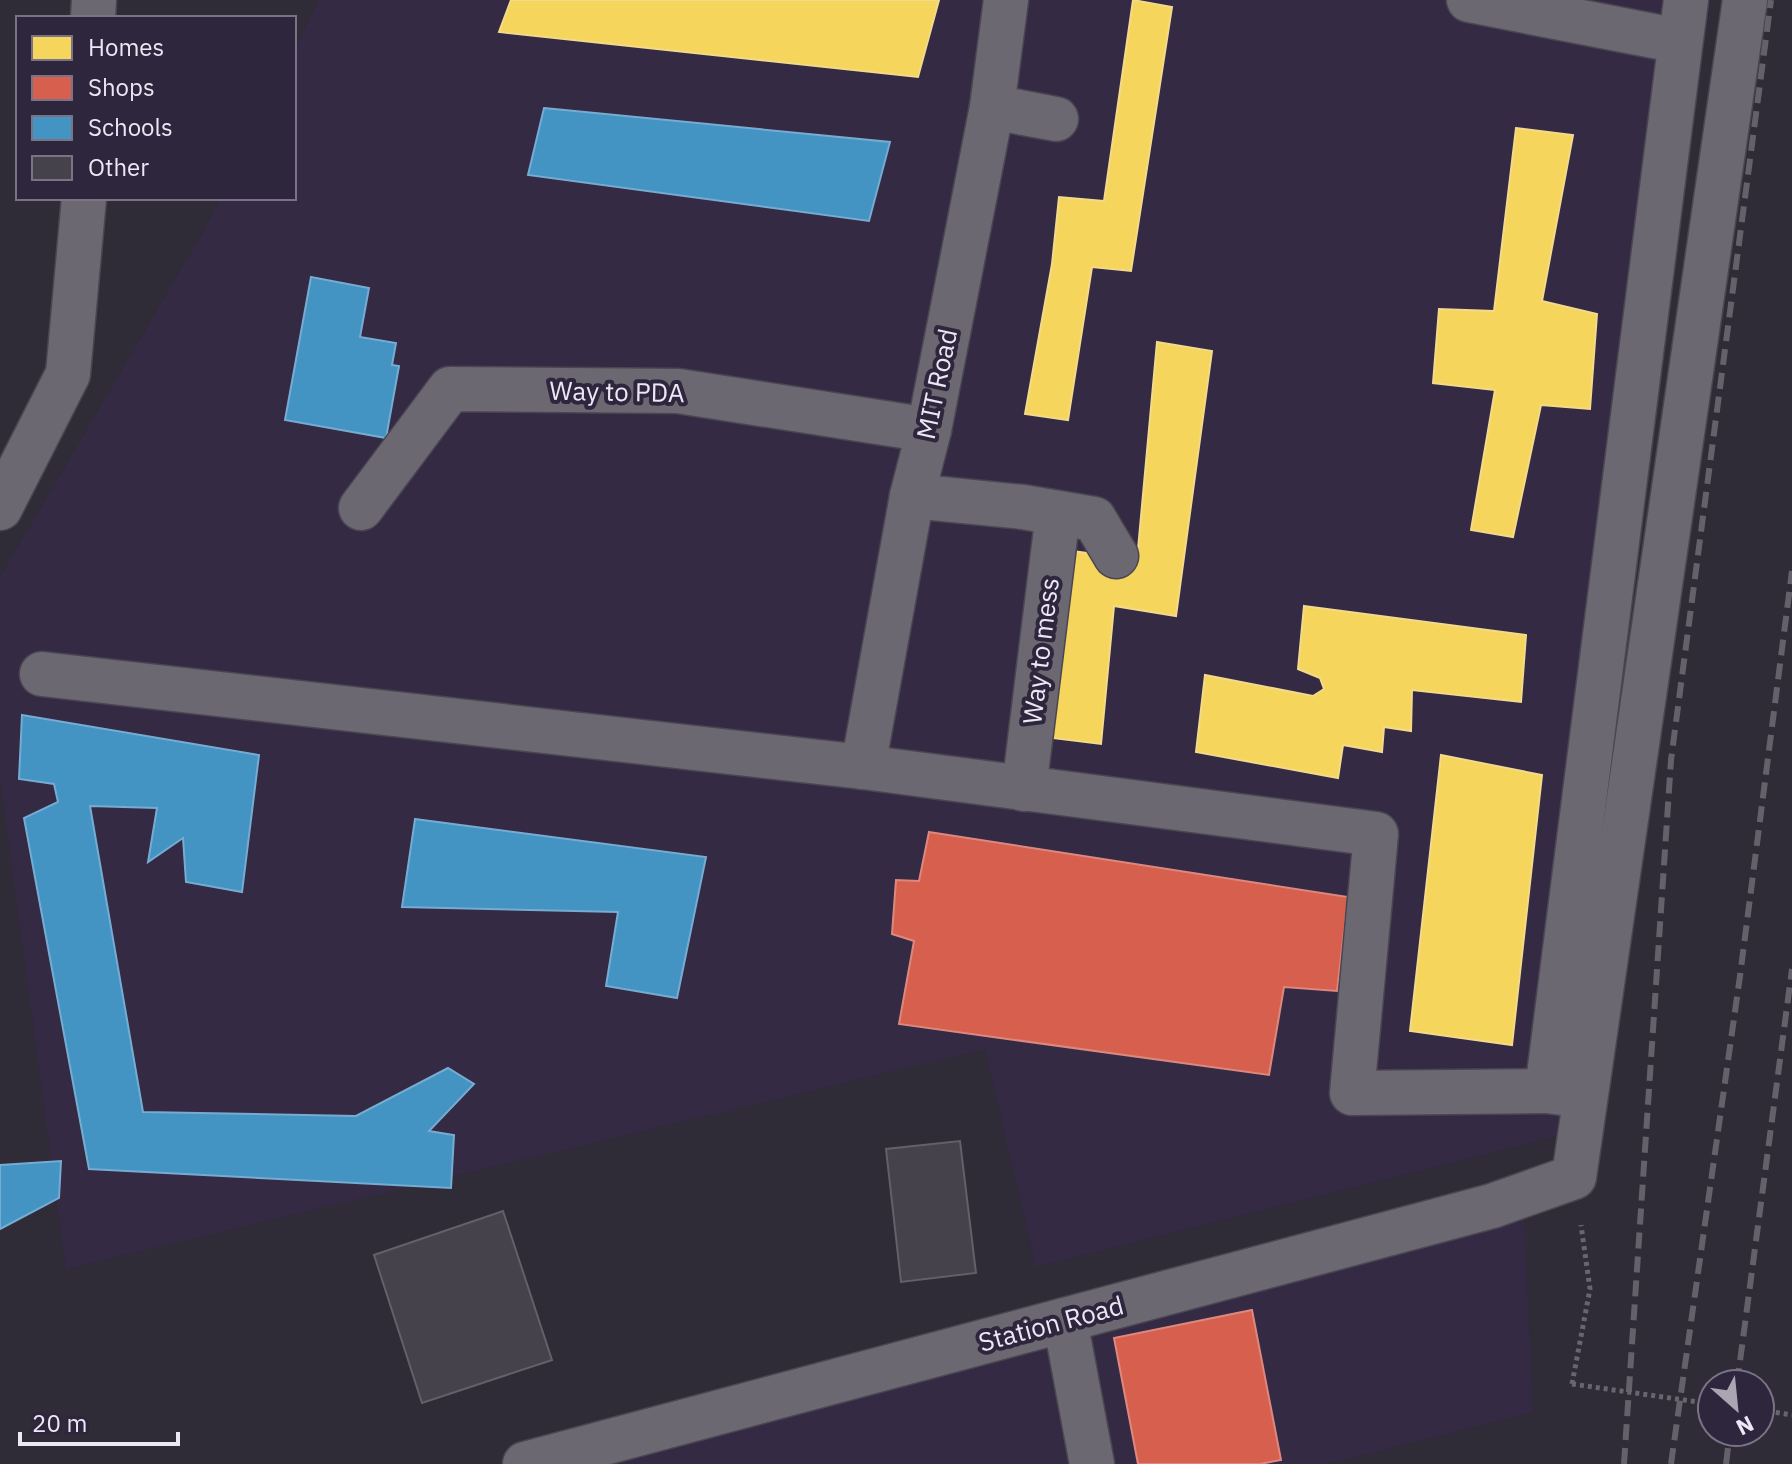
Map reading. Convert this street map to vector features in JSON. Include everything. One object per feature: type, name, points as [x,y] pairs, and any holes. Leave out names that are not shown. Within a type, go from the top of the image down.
[{"type":"street","name":"MIT Road","points":[[863,767],[912,496],[929,430],[992,107],[1006,0]]},
{"type":"street","points":[[1469,0],[1682,21],[1567,1094],[1574,1177]]},
{"type":"street","points":[[1567,1094],[1745,0]]},
{"type":"street","points":[[992,107],[1056,119]]},
{"type":"street","points":[[0,508],[68,374],[84,200]]},
{"type":"street","name":"Way to PDA","points":[[361,508],[450,389],[678,391],[929,430]]},
{"type":"street","points":[[912,496],[1094,519],[1116,556]]},
{"type":"street","name":"Way to mess","points":[[1024,789],[1058,513]]},
{"type":"street","points":[[42,674],[863,767],[1376,834],[1352,1093],[1567,1094]]},
{"type":"street","name":"Station Road","points":[[525,1464],[1492,1206],[1574,1177]]},
{"type":"street","points":[[1065,1320],[1092,1464]]},
{"type":"path","points":[[1574,1177],[1590,1289],[1572,1384],[1696,1402]]},
{"type":"shaded area","points":[[319,0],[1710,0],[1556,1136],[1036,1267],[985,1049],[66,1269],[0,778],[0,577],[219,200],[296,200],[296,46]]},
{"type":"shaded area","points":[[1524,1221],[1533,1412],[1328,1464],[597,1464]]},
{"type":"building: Homes","points":[[511,0],[939,0],[918,77],[499,32]]},
{"type":"building: Homes","points":[[1133,0],[1172,7],[1131,271],[1092,267],[1068,420],[1025,414],[1052,264],[1059,197],[1104,201]]},
{"type":"building: Homes","points":[[1516,128],[1573,135],[1542,301],[1597,314],[1590,409],[1541,405],[1513,537],[1471,530],[1495,390],[1433,383],[1439,309],[1494,311]]},
{"type":"building: Homes","points":[[1157,342],[1212,351],[1176,616],[1114,606],[1101,744],[1052,738],[1072,551],[1137,560]]},
{"type":"building: Homes","points":[[1304,606],[1526,635],[1521,702],[1412,690],[1411,731],[1384,727],[1382,752],[1343,745],[1338,778],[1196,752],[1205,675],[1313,696],[1324,689],[1320,678],[1298,669]]},
{"type":"building: Homes","points":[[1441,755],[1542,775],[1512,1045],[1410,1031]]},
{"type":"building: Shops","points":[[929,832],[1348,897],[1337,991],[1284,987],[1269,1075],[899,1024],[914,941],[892,934],[896,880],[919,881]]},
{"type":"building: Shops","points":[[1252,1310],[1281,1460],[1260,1464],[1138,1464],[1114,1338]]},
{"type":"building: Schools","points":[[544,108],[890,142],[869,221],[528,175]]},
{"type":"building: Schools","points":[[311,277],[369,288],[360,337],[396,343],[392,365],[399,366],[386,438],[285,420]]},
{"type":"building: Schools","points":[[22,715],[259,755],[242,892],[186,882],[183,838],[148,862],[157,808],[90,806],[143,1112],[356,1116],[448,1068],[474,1084],[429,1131],[454,1135],[451,1188],[89,1169],[24,818],[58,802],[54,784],[19,779]]},
{"type":"building: Schools","points":[[415,819],[706,857],[677,998],[606,986],[618,912],[402,907]]},
{"type":"building: Schools","points":[[61,1161],[59,1198],[0,1229],[0,1165]]},
{"type":"building: Other","points":[[960,1141],[976,1273],[901,1282],[886,1149]]},
{"type":"building: Other","points":[[503,1211],[552,1360],[422,1403],[374,1255]]},
{"type":"railway","points":[[1624,1464],[1671,760],[1771,0]]},
{"type":"railway","points":[[1671,1464],[1740,976],[1792,571]]},
{"type":"railway","points":[[1739,1368],[1792,969]]},
{"type":"railway","points":[[1726,1464],[1728,1448]]}]
